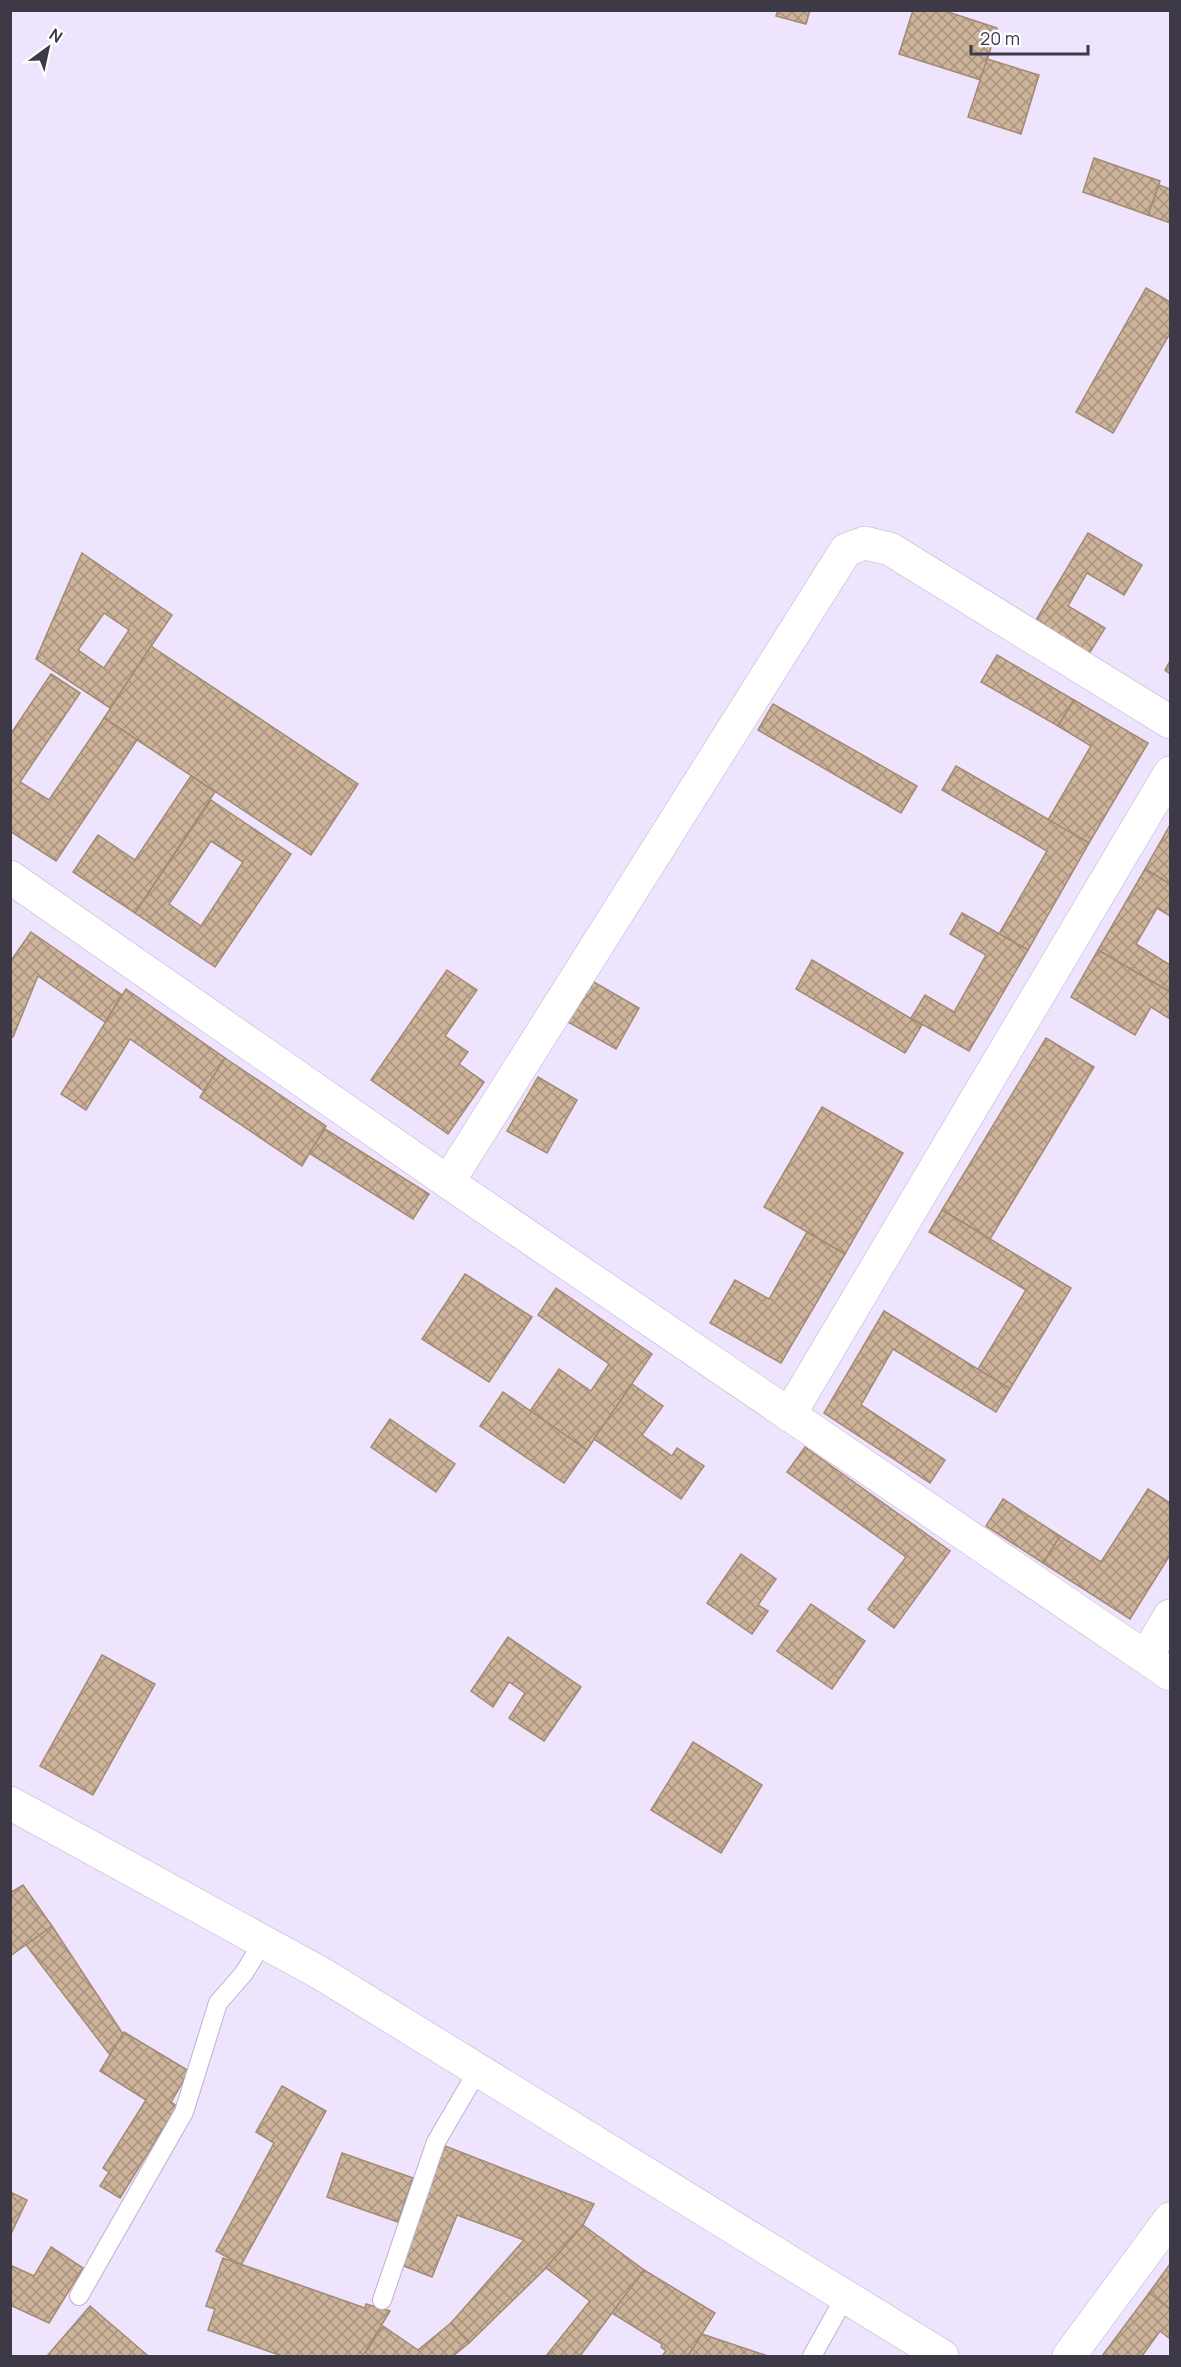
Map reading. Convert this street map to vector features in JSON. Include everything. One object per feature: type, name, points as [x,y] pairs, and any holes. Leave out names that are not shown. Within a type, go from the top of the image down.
[{"type":"street","points":[[448,1182],[846,550],[865,543],[890,549],[1170,722]]},
{"type":"street","points":[[789,1415],[1170,773]]},
{"type":"street","points":[[10,877],[448,1182],[1158,1665],[1170,1616]]},
{"type":"street","points":[[10,1803],[322,1974],[942,2356]]},
{"type":"street","points":[[1069,2356],[1170,2219]]},
{"type":"lane","points":[[79,2296],[184,2112],[218,2003],[244,1973],[263,1942]]},
{"type":"lane","points":[[382,2300],[436,2142],[478,2070]]},
{"type":"lane","points":[[812,2356],[844,2297]]},
{"type":"building","points":[[778,10],[810,10],[806,24],[776,16]]},
{"type":"building","points":[[913,10],[942,10],[997,28],[981,80],[899,54]]},
{"type":"building","points":[[987,59],[1039,75],[1021,134],[968,117]]},
{"type":"building","points":[[1094,158],[1160,181],[1148,215],[1083,192]]},
{"type":"building","points":[[1159,185],[1170,189],[1170,223],[1148,215]]},
{"type":"building","points":[[1146,288],[1170,302],[1170,333],[1113,433],[1076,412]]},
{"type":"building","points":[[1088,533],[1142,565],[1124,595],[1087,573],[1068,606],[1105,628],[1087,657],[1033,625]]},
{"type":"building","points":[[82,553],[172,615],[110,708],[36,659]],"holes":[[[104,613],[129,630],[104,668],[78,650]]]},
{"type":"building","points":[[151,646],[358,784],[311,855],[104,718]]},
{"type":"building","points":[[997,655],[1074,700],[1058,726],[981,682]]},
{"type":"building","points":[[1170,661],[1170,674],[1165,670]]},
{"type":"building","points":[[51,674],[80,693],[20,782],[49,800],[104,718],[137,740],[56,861],[10,831],[10,735]]},
{"type":"building","points":[[1074,700],[1148,743],[1089,843],[1048,820],[1091,746],[1058,726]]},
{"type":"building","points":[[773,704],[917,786],[901,813],[758,730]]},
{"type":"building","points":[[956,766],[1089,843],[1028,950],[999,934],[1047,851],[942,790]]},
{"type":"building","points":[[191,776],[215,792],[135,913],[73,872],[98,835],[135,860]]},
{"type":"building","points":[[211,800],[291,854],[215,967],[135,913]],"holes":[[[211,841],[243,862],[201,926],[169,904]]]},
{"type":"building","points":[[1170,825],[1170,884],[1145,869]]},
{"type":"building","points":[[1145,869],[1170,884],[1170,916],[1157,908],[1136,944],[1170,965],[1170,992],[1098,950]]},
{"type":"building","points":[[962,913],[1028,950],[969,1051],[911,1018],[925,995],[954,1012],[986,955],[950,934]]},
{"type":"building","points":[[31,932],[122,995],[105,1022],[38,976],[13,1037],[10,1036],[10,962]]},
{"type":"building","points":[[1098,950],[1170,992],[1170,1019],[1151,1007],[1135,1035],[1071,997]]},
{"type":"building","points":[[812,960],[922,1025],[905,1053],[796,989]]},
{"type":"building","points":[[447,970],[477,990],[445,1036],[468,1052],[459,1064],[484,1082],[448,1134],[371,1080]]},
{"type":"building","points":[[592,981],[639,1008],[616,1049],[568,1022]]},
{"type":"building","points":[[126,989],[225,1058],[204,1091],[130,1039],[86,1110],[61,1094]]},
{"type":"building","points":[[1046,1038],[1094,1067],[990,1239],[942,1210]]},
{"type":"building","points":[[225,1058],[326,1126],[302,1166],[200,1097]]},
{"type":"building","points":[[538,1077],[577,1100],[547,1153],[507,1131]]},
{"type":"building","points":[[822,1107],[903,1153],[845,1254],[764,1207]]},
{"type":"building","points":[[325,1129],[429,1194],[413,1219],[309,1153]]},
{"type":"building","points":[[942,1210],[1071,1288],[1010,1389],[978,1369],[1026,1290],[929,1232]]},
{"type":"building","points":[[807,1232],[845,1254],[781,1363],[710,1323],[735,1280],[769,1299]]},
{"type":"building","points":[[465,1274],[532,1317],[489,1382],[422,1339]]},
{"type":"building","points":[[556,1288],[652,1354],[587,1450],[530,1411],[559,1369],[591,1391],[609,1364],[538,1315]]},
{"type":"building","points":[[884,1311],[1010,1389],[996,1412],[893,1349],[861,1405],[945,1460],[930,1483],[824,1413]]},
{"type":"building","points":[[632,1384],[663,1406],[642,1435],[672,1456],[677,1448],[704,1466],[681,1499],[594,1439]]},
{"type":"building","points":[[503,1392],[587,1450],[564,1483],[480,1426]]},
{"type":"building","points":[[390,1419],[455,1464],[436,1492],[371,1447]]},
{"type":"building","points":[[805,1447],[950,1551],[894,1628],[868,1609],[906,1557],[787,1472]]},
{"type":"building","points":[[1148,1489],[1170,1503],[1170,1555],[1130,1619],[1043,1563],[1060,1536],[1101,1562]]},
{"type":"building","points":[[1003,1499],[1060,1536],[1043,1563],[986,1526]]},
{"type":"building","points":[[741,1554],[776,1579],[758,1605],[768,1611],[752,1634],[707,1603]]},
{"type":"building","points":[[811,1604],[865,1641],[832,1689],[777,1651]]},
{"type":"building","points":[[508,1637],[581,1687],[544,1741],[509,1718],[525,1693],[509,1682],[493,1707],[471,1691]]},
{"type":"building","points":[[102,1655],[155,1684],[93,1795],[40,1766]]},
{"type":"building","points":[[693,1742],[762,1785],[721,1853],[651,1810]]},
{"type":"building","points":[[23,1885],[52,1926],[10,1956],[10,1893]]},
{"type":"building","points":[[52,1926],[123,2034],[110,2055],[26,1945]]},
{"type":"building","points":[[124,2032],[189,2071],[171,2102],[177,2106],[120,2198],[100,2186],[109,2172],[103,2168],[146,2100],[100,2071]]},
{"type":"building","points":[[282,2086],[326,2111],[241,2265],[216,2251],[274,2143],[256,2132]]},
{"type":"building","points":[[445,2146],[594,2204],[583,2225],[546,2268],[469,2343],[451,2323],[524,2240],[457,2215],[432,2277],[399,2264]]},
{"type":"building","points":[[342,2153],[413,2178],[398,2222],[327,2197]]},
{"type":"building","points":[[10,2192],[27,2200],[10,2236]]},
{"type":"building","points":[[583,2225],[644,2270],[580,2356],[546,2356],[590,2301],[546,2268]]},
{"type":"building","points":[[51,2247],[83,2268],[49,2323],[10,2305],[10,2265],[34,2276]]},
{"type":"building","points":[[223,2258],[365,2308],[366,2304],[390,2311],[363,2356],[282,2356],[208,2330],[215,2309],[206,2306]]},
{"type":"building","points":[[1170,2264],[1170,2309],[1149,2293]]},
{"type":"building","points":[[644,2270],[715,2313],[688,2356],[662,2356],[666,2351],[661,2347],[662,2344],[612,2313]]},
{"type":"building","points":[[1149,2293],[1170,2309],[1170,2339],[1160,2331],[1142,2356],[1102,2356]]},
{"type":"building","points":[[90,2306],[147,2355],[47,2356]]},
{"type":"building","points":[[451,2323],[469,2343],[453,2356],[371,2356],[365,2353],[383,2326],[418,2350]]},
{"type":"building","points":[[702,2334],[768,2356],[688,2356]]}]
